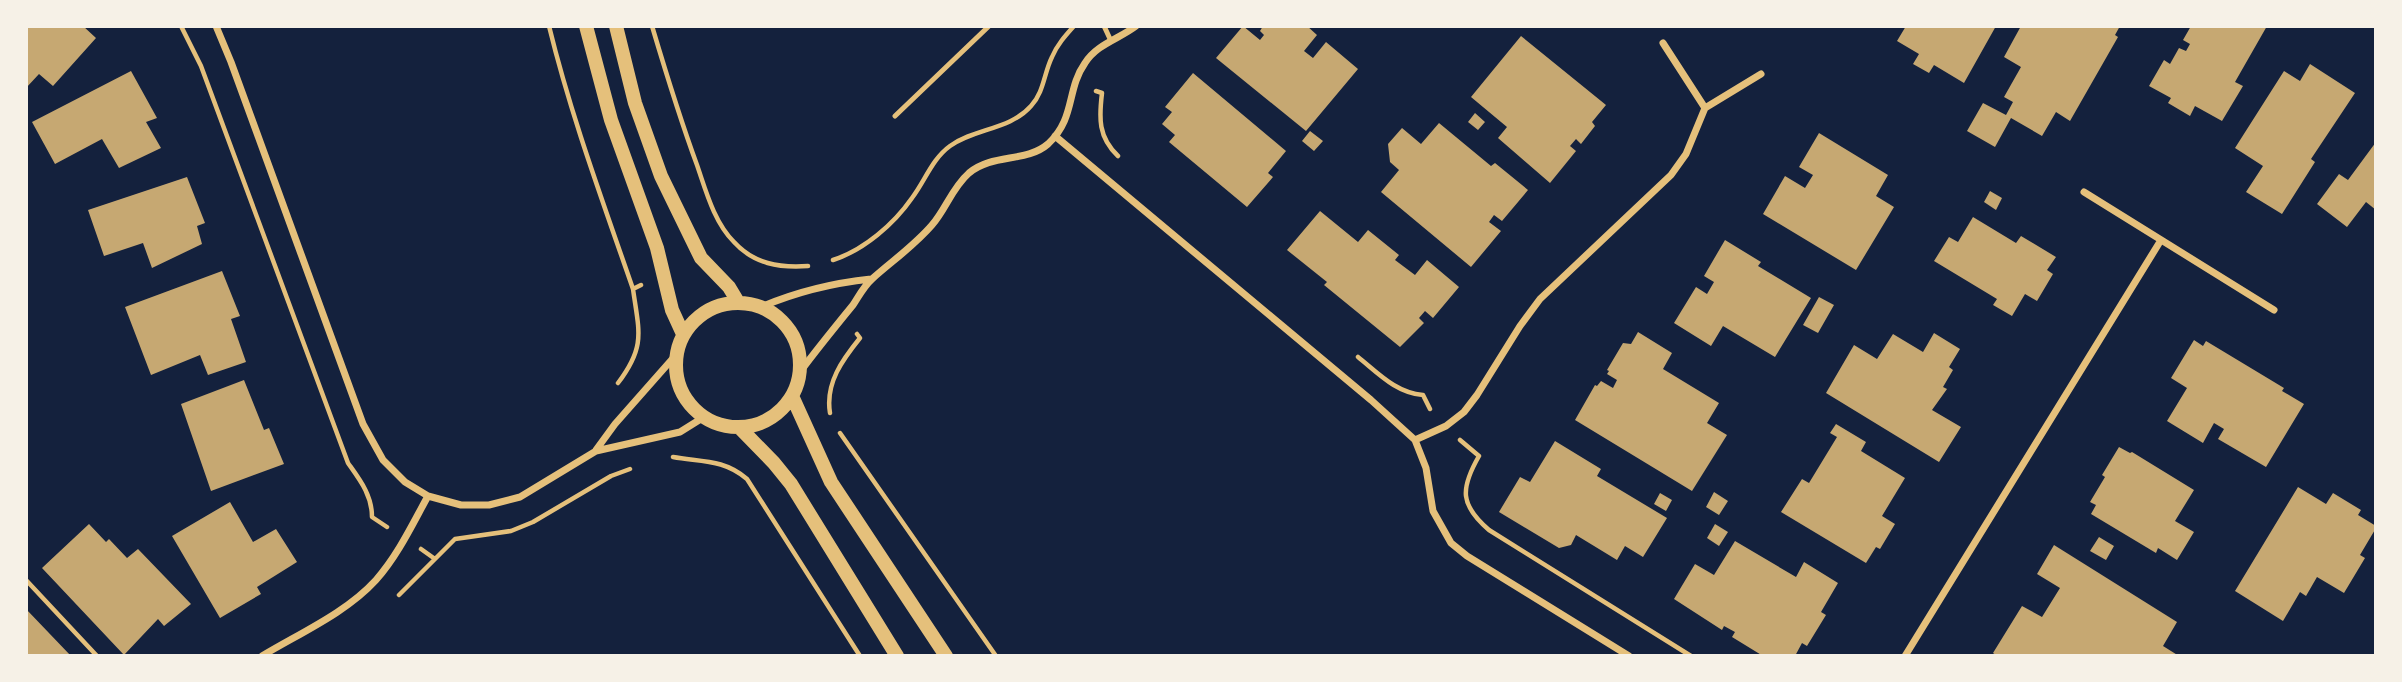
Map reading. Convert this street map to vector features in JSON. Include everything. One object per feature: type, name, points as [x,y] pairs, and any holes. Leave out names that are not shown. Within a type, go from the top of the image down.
[{"type":"main road","points":[[586,26],[611,120],[657,248],[672,310],[683,334]]},
{"type":"main road","points":[[616,26],[635,103],[662,176],[701,258],[729,287],[738,302]]},
{"type":"main road","points":[[738,302],[761,307],[778,317],[791,332],[799,351],[800,372],[792,396],[778,413],[760,423],[739,427],[720,425],[704,417],[690,405],[675,374],[675,356],[683,334],[692,320],[721,304],[738,302]]},
{"type":"main road","points":[[792,396],[831,482],[946,656]]},
{"type":"main road","points":[[739,427],[790,484],[897,656]]},
{"type":"street","points":[[216,26],[363,424],[383,460],[405,481],[428,496],[461,505],[489,505],[520,497],[596,451],[680,432],[704,417]]},
{"type":"street","points":[[800,372],[871,279],[899,258],[931,226],[953,191],[970,172],[991,160],[1025,155],[1040,149],[1055,136],[1068,115],[1076,78],[1081,69],[1097,48],[1136,26]]},
{"type":"street","points":[[1662,43],[1705,108]]},
{"type":"street","points":[[1415,440],[1446,426],[1464,412],[1540,299],[1671,175],[1686,154],[1705,108],[1761,74]]},
{"type":"street","points":[[1055,136],[1371,400],[1415,440],[1426,468],[1433,511],[1451,543],[1466,556],[1629,656]]},
{"type":"street","points":[[2084,192],[2274,310]]},
{"type":"street","points":[[1905,656],[2161,240]]},
{"type":"street","points":[[761,307],[789,295],[842,282],[871,279]]},
{"type":"street","points":[[596,451],[615,424],[675,356]]},
{"type":"street","points":[[262,656],[350,603],[374,582],[393,559],[428,496]]},
{"type":"lane","points":[[895,116],[989,26]]},
{"type":"lane","points":[[1104,26],[1111,41]]},
{"type":"path","points":[[549,26],[572,115],[633,289],[640,337],[631,367],[615,386],[621,391]]},
{"type":"path","points":[[652,26],[673,98],[718,222],[734,243],[755,259],[772,266],[815,265]]},
{"type":"path","points":[[633,289],[648,282]]},
{"type":"path","points":[[832,418],[829,410],[830,395],[837,370],[860,338],[850,326]]},
{"type":"path","points":[[834,426],[996,656]]},
{"type":"path","points":[[671,457],[718,462],[747,479],[860,656]]},
{"type":"path","points":[[26,580],[97,656]]},
{"type":"building","points":[[26,26],[83,26],[96,38],[53,86],[39,74],[26,88]]},
{"type":"building","points":[[1243,26],[1260,40],[1264,35],[1260,31],[1263,26],[1307,26],[1317,35],[1304,51],[1313,58],[1326,42],[1358,69],[1306,131],[1216,58]]},
{"type":"building","points":[[1906,26],[1996,26],[1964,83],[1934,65],[1929,73],[1913,64],[1919,54],[1897,41]]},
{"type":"building","points":[[2021,26],[2120,26],[2115,35],[2118,37],[2070,121],[2056,112],[2042,136],[2011,118],[1995,147],[1967,131],[1983,103],[2006,115],[2013,102],[2004,97],[2021,67],[2004,57]]},
{"type":"building","points":[[2191,26],[2267,26],[2235,82],[2243,86],[2222,121],[2195,106],[2190,116],[2168,103],[2171,98],[2149,86],[2164,60],[2170,64],[2179,48],[2186,51],[2190,44],[2183,40]]},
{"type":"building","points":[[1521,36],[1606,105],[1592,122],[1595,126],[1581,144],[1576,139],[1570,146],[1576,151],[1550,183],[1498,138],[1507,127],[1471,97]]},
{"type":"building","points":[[2310,64],[2355,93],[2311,159],[2315,162],[2282,214],[2246,192],[2263,166],[2235,148],[2284,71],[2300,81]]},
{"type":"building","points":[[131,71],[157,118],[146,122],[161,148],[119,168],[102,139],[55,164],[32,122]]},
{"type":"building","points":[[1193,73],[1286,151],[1268,173],[1273,177],[1247,207],[1169,142],[1175,135],[1162,124],[1172,112],[1165,107]]},
{"type":"building","points":[[1475,113],[1485,122],[1478,130],[1468,122]]},
{"type":"building","points":[[1439,123],[1491,166],[1495,163],[1528,190],[1502,221],[1494,215],[1489,222],[1501,231],[1471,267],[1381,192],[1399,170],[1390,162],[1388,144],[1402,128],[1421,144]]},
{"type":"building","points":[[1310,131],[1323,141],[1314,151],[1302,141]]},
{"type":"building","points":[[1819,133],[1888,175],[1876,196],[1894,207],[1856,270],[1763,214],[1785,176],[1805,188],[1813,175],[1799,167]]},
{"type":"building","points":[[2376,142],[2376,210],[2366,202],[2347,227],[2317,204],[2339,174],[2348,180]]},
{"type":"building","points":[[187,177],[205,223],[197,226],[202,244],[152,268],[143,243],[104,256],[88,210]]},
{"type":"building","points":[[1990,191],[2002,198],[1996,210],[1984,202]]},
{"type":"building","points":[[1320,211],[1358,242],[1368,230],[1399,255],[1395,260],[1415,275],[1427,260],[1459,287],[1433,318],[1425,311],[1419,318],[1424,323],[1400,347],[1324,285],[1327,282],[1287,250]]},
{"type":"building","points":[[1973,217],[2016,243],[2021,236],[2056,257],[2047,270],[2053,274],[2037,301],[2025,294],[2012,316],[1993,305],[1997,299],[1934,261],[1949,237],[1958,242]]},
{"type":"building","points":[[1725,240],[1761,262],[1758,266],[1811,298],[1775,357],[1723,326],[1711,346],[1674,323],[1696,287],[1707,294],[1714,282],[1704,276]]},
{"type":"building","points":[[222,271],[240,316],[231,319],[246,362],[208,375],[200,355],[151,375],[125,307]]},
{"type":"building","points":[[1819,297],[1834,305],[1818,333],[1803,325]]},
{"type":"building","points":[[1638,332],[1672,353],[1663,369],[1719,403],[1707,423],[1727,435],[1692,491],[1575,420],[1595,385],[1601,381],[1613,388],[1617,380],[1607,374],[1607,370],[1623,343],[1631,344]]},
{"type":"building","points":[[1934,333],[1960,349],[1949,367],[1953,370],[1943,387],[1947,389],[1932,410],[1961,427],[1939,462],[1826,393],[1854,345],[1877,359],[1893,334],[1923,352]]},
{"type":"building","points":[[2194,340],[2203,346],[2206,341],[2284,388],[2282,391],[2304,404],[2266,467],[2218,439],[2224,429],[2214,423],[2203,443],[2167,421],[2187,388],[2171,378]]},
{"type":"building","points":[[244,380],[264,430],[269,428],[284,464],[211,491],[181,404]]},
{"type":"building","points":[[1836,424],[1866,442],[1861,451],[1905,478],[1882,516],[1895,524],[1880,549],[1876,547],[1866,563],[1781,512],[1802,479],[1809,483],[1837,437],[1830,433]]},
{"type":"building","points":[[1555,441],[1601,469],[1597,476],[1667,518],[1643,557],[1625,546],[1617,560],[1576,535],[1571,545],[1559,548],[1499,512],[1520,477],[1530,482]]},
{"type":"building","points":[[2119,447],[2132,452],[2194,490],[2175,521],[2194,532],[2177,560],[2158,548],[2156,553],[2091,514],[2096,505],[2090,502]]},
{"type":"building","points":[[2298,487],[2326,504],[2333,493],[2361,510],[2358,515],[2376,528],[2360,555],[2365,558],[2344,593],[2317,577],[2306,596],[2300,592],[2283,621],[2235,591]]},
{"type":"building","points":[[1714,492],[1728,501],[1719,515],[1706,507]]},
{"type":"building","points":[[1660,493],[1672,500],[1666,511],[1654,504]]},
{"type":"building","points":[[230,502],[253,542],[276,529],[297,562],[257,587],[261,594],[220,618],[172,536]]},
{"type":"building","points":[[89,524],[106,542],[109,539],[127,558],[138,549],[191,604],[164,626],[158,619],[124,655],[42,568]]},
{"type":"building","points":[[1715,524],[1728,532],[1719,546],[1707,538]]},
{"type":"building","points":[[2099,537],[2114,546],[2106,560],[2090,551]]},
{"type":"building","points":[[1735,541],[1796,577],[1804,562],[1838,583],[1821,612],[1826,615],[1807,646],[1802,643],[1795,656],[1763,656],[1732,637],[1735,632],[1724,626],[1722,630],[1674,599],[1695,564],[1714,575]]},
{"type":"building","points":[[2054,545],[2177,622],[2163,646],[2179,656],[1997,656],[1993,653],[2022,606],[2042,617],[2060,588],[2037,574]]},
{"type":"building","points":[[26,609],[71,656],[26,656]]}]
